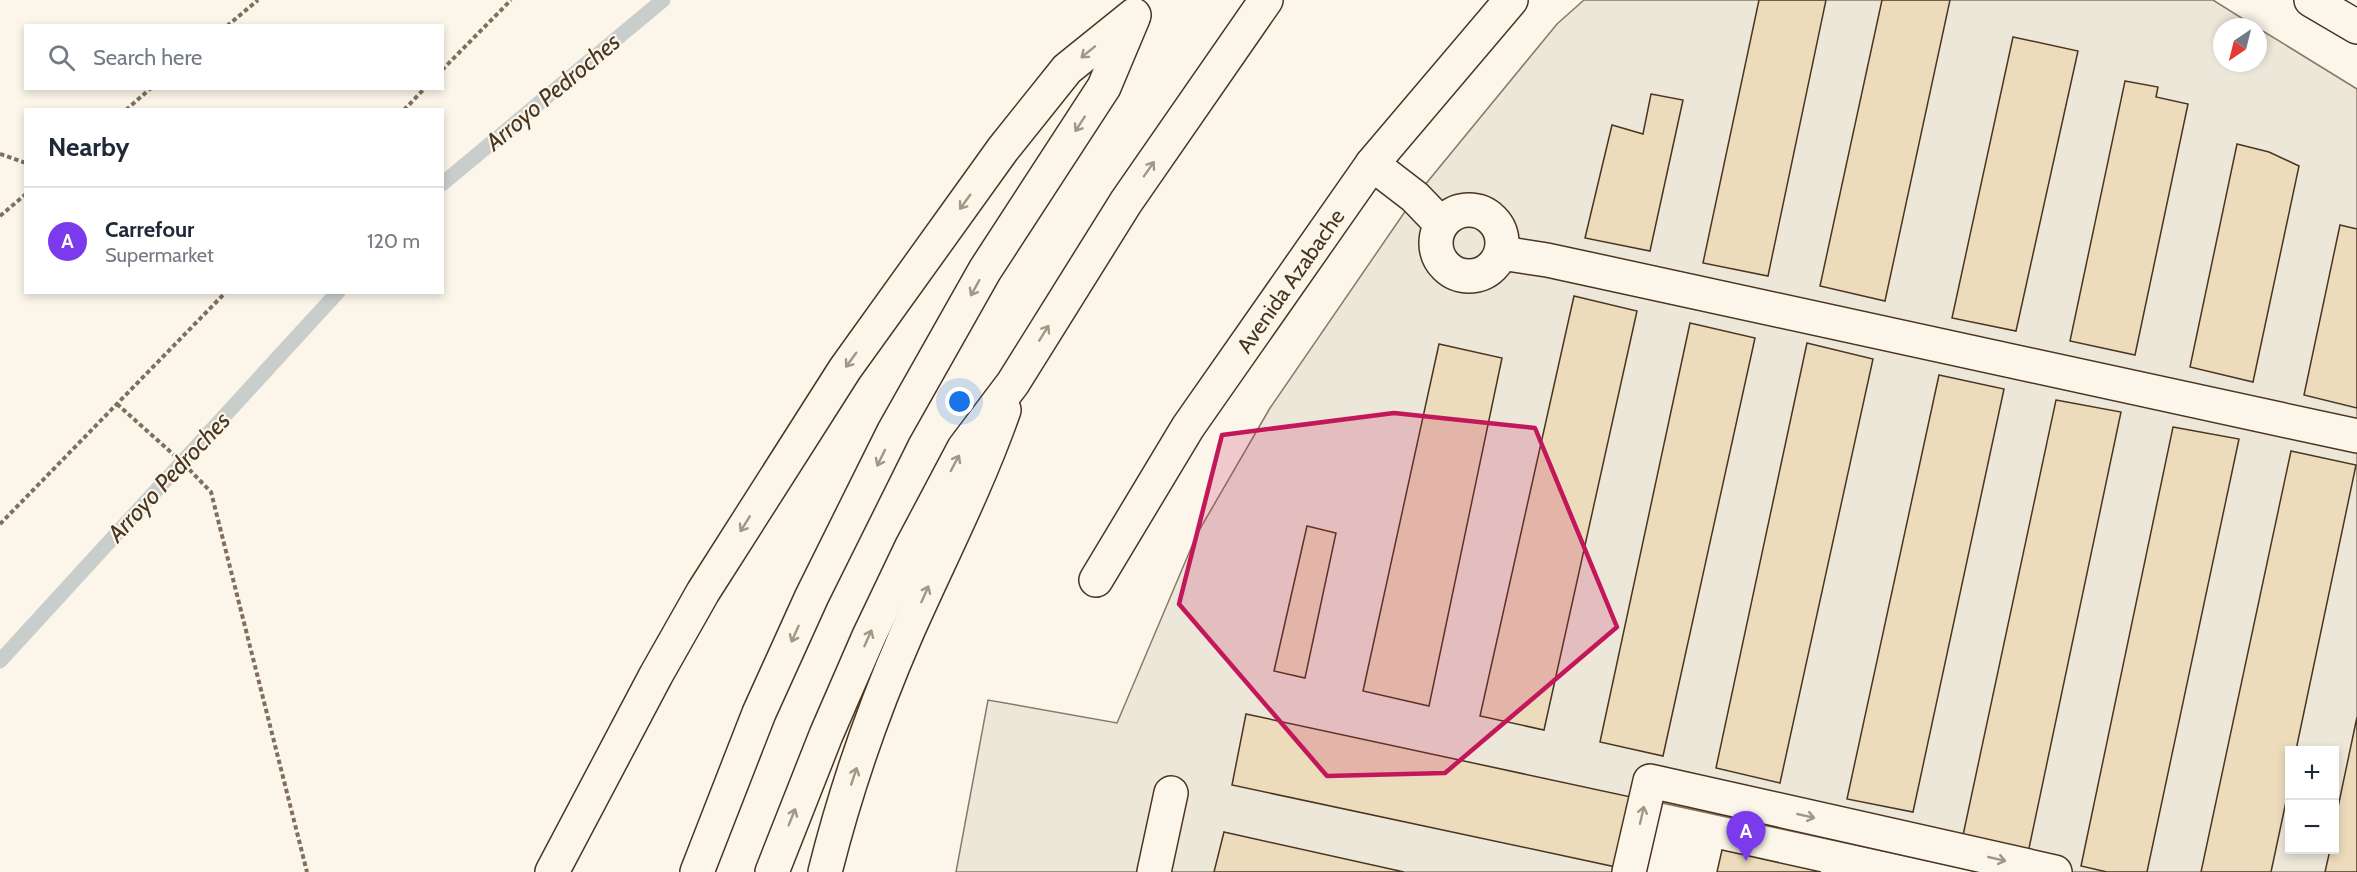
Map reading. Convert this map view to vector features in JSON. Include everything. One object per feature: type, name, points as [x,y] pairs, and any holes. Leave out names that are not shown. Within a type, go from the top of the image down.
[{"type":"main road","points":[[772,872],[826,735],[911,548],[964,448],[1013,383],[1126,202],[1266,0]]},
{"type":"main road","name":"Avenida Azabache","points":[[1096,580],[1188,427],[1372,164],[1511,0]]},
{"type":"main road","points":[[2311,0],[2357,27]]},
{"type":"main road","points":[[552,872],[650,685],[703,592],[845,369],[997,157],[1066,69],[1139,8]]},
{"type":"main road","points":[[698,872],[759,713],[812,596],[894,431],[985,270],[1104,87],[1139,8]]},
{"type":"main road","points":[[1372,164],[1416,197],[1442,224]]},
{"type":"main road","points":[[1466,210],[1484,212],[1494,221],[1502,236],[1501,253],[1492,268],[1476,276],[1458,275],[1444,265],[1437,253],[1436,238],[1442,224],[1452,214],[1466,210]]},
{"type":"main road","points":[[1501,253],[2357,436]]},
{"type":"main road","points":[[825,872],[873,722],[905,638],[985,463],[1013,383]]},
{"type":"main road","points":[[1629,872],[1650,781],[2055,872]]},
{"type":"main road","points":[[1154,872],[1171,793]]},
{"type":"path","points":[[229,24],[258,0]]},
{"type":"path","points":[[444,68],[511,0]]},
{"type":"path","points":[[128,108],[149,90]]},
{"type":"path","points":[[406,108],[423,90]]},
{"type":"path","points":[[0,154],[24,162]]},
{"type":"path","points":[[0,216],[24,196]]},
{"type":"path","points":[[0,524],[224,294]]},
{"type":"path","points":[[117,404],[182,462],[211,492],[307,872]]},
{"type":"highlighted area","points":[[1394,413],[1535,428],[1617,627],[1445,773],[1327,776],[1179,604],[1222,435]]},
{"type":"shaded area","points":[[1584,0],[2213,0],[2242,18],[2213,18],[2213,72],[2267,72],[2267,34],[2357,89],[2357,872],[1979,872],[1662,803],[1646,872],[956,872],[988,700],[1117,723],[1197,534],[1270,408],[1415,197],[1557,24]]},
{"type":"building","points":[[1759,0],[1826,0],[1768,276],[1703,263]]},
{"type":"building","points":[[1882,0],[1950,0],[1885,301],[1820,286]]},
{"type":"building","points":[[2013,37],[2078,51],[2016,331],[1952,318]]},
{"type":"building","points":[[2125,81],[2158,87],[2156,97],[2188,104],[2135,355],[2070,341]]},
{"type":"building","points":[[1651,94],[1683,100],[1650,251],[1585,238],[1612,125],[1643,134]]},
{"type":"building","points":[[2237,144],[2269,152],[2299,166],[2253,382],[2190,367]]},
{"type":"building","points":[[2340,225],[2357,229],[2357,408],[2304,395]]},
{"type":"building","points":[[1574,296],[1637,311],[1544,730],[1480,716]]},
{"type":"building","points":[[1690,323],[1755,338],[1663,756],[1600,742]]},
{"type":"building","points":[[1807,343],[1873,359],[1780,783],[1716,768]]},
{"type":"building","points":[[1439,344],[1502,358],[1429,706],[1363,691]]},
{"type":"building","points":[[1939,375],[2004,389],[1913,812],[1847,799]]},
{"type":"building","points":[[2056,400],[2121,412],[2028,853],[1962,840]]},
{"type":"building","points":[[2173,427],[2239,439],[2147,872],[2107,872],[2081,866]]},
{"type":"building","points":[[2291,451],[2356,465],[2297,746],[2285,746],[2285,806],[2271,872],[2201,872]]},
{"type":"building","points":[[1307,526],[1336,533],[1305,678],[1274,671]]},
{"type":"building","points":[[1246,714],[1631,797],[1616,867],[1232,785]]},
{"type":"building","points":[[2357,717],[2357,872],[2325,872],[2329,854],[2339,854],[2339,802]]},
{"type":"building","points":[[1224,832],[1404,872],[1214,872]]},
{"type":"building","points":[[1722,850],[1821,872],[1717,872]]},
{"type":"waterway","name":"Arroyo Pedroches","points":[[444,182],[663,0]]},
{"type":"waterway","name":"Arroyo Pedroches","points":[[0,661],[336,294]]},
{"type":"place","name":"Carrefour","points":[[1746,861]]}]
